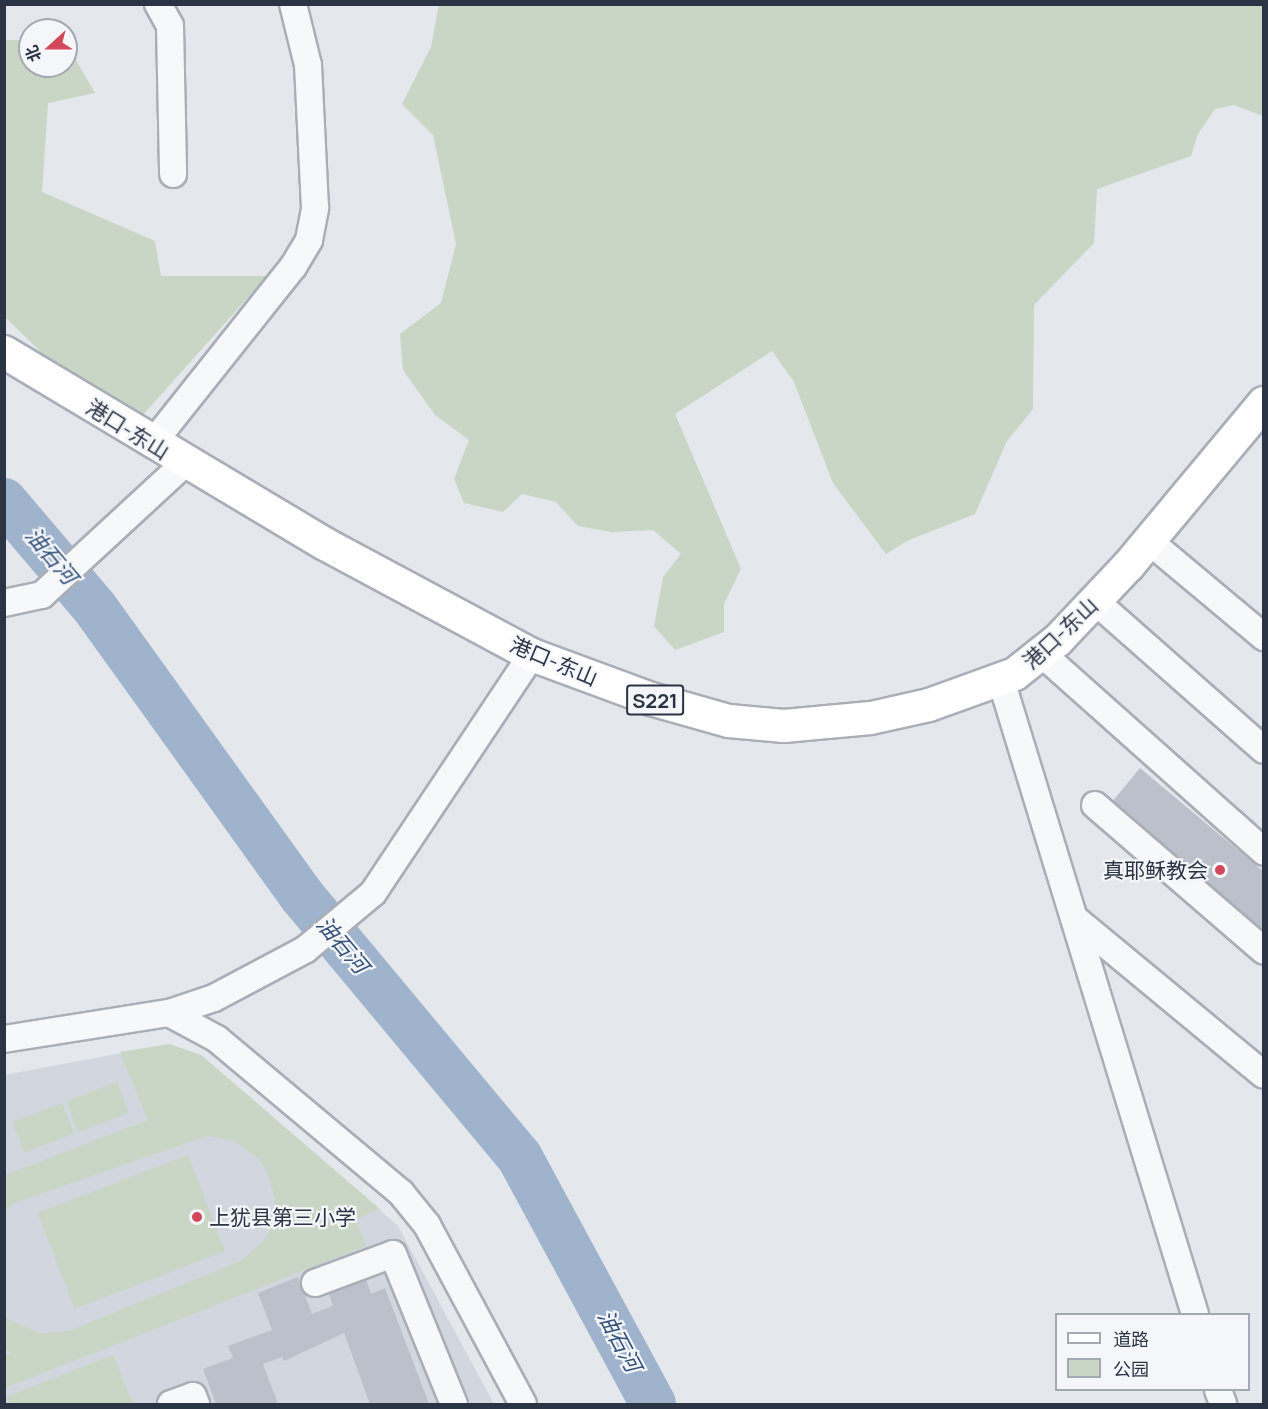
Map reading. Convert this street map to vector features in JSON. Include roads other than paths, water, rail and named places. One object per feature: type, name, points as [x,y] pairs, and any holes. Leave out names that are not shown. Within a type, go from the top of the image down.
[{"type":"main road","name":"港口-东山","points":[[4,352],[152,444],[325,544],[532,655],[684,709],[729,722],[784,726],[871,718],[929,705],[1016,674],[1095,601],[1149,541],[1263,403]]},
{"type":"street","points":[[158,4],[170,26],[173,174]]},
{"type":"street","points":[[152,444],[292,267],[309,240],[315,208],[308,65],[293,4]]},
{"type":"street","points":[[4,603],[42,595],[185,463]]},
{"type":"street","points":[[1149,541],[1263,637]]},
{"type":"street","points":[[1095,601],[1263,750]]},
{"type":"street","points":[[1041,653],[1263,852]]},
{"type":"street","points":[[4,1039],[169,1013],[214,998],[306,949],[373,893],[532,655]]},
{"type":"street","points":[[1001,680],[1195,1313]]},
{"type":"street","points":[[1095,805],[1263,951]]},
{"type":"street","points":[[1074,918],[1263,1075]]},
{"type":"street","points":[[169,1013],[217,1039],[401,1193],[428,1225],[523,1404]]},
{"type":"street","points":[[315,1283],[393,1254],[454,1404]]},
{"type":"street","points":[[171,1404],[193,1396],[196,1404]]},
{"type":"waterway","name":"油石河","points":[[4,501],[95,608],[302,896],[519,1156],[653,1404]]},
{"type":"place","name":"真耶稣教会","points":[[1220,870]]},
{"type":"place","name":"上犹县第三小学","points":[[197,1217]]}]
